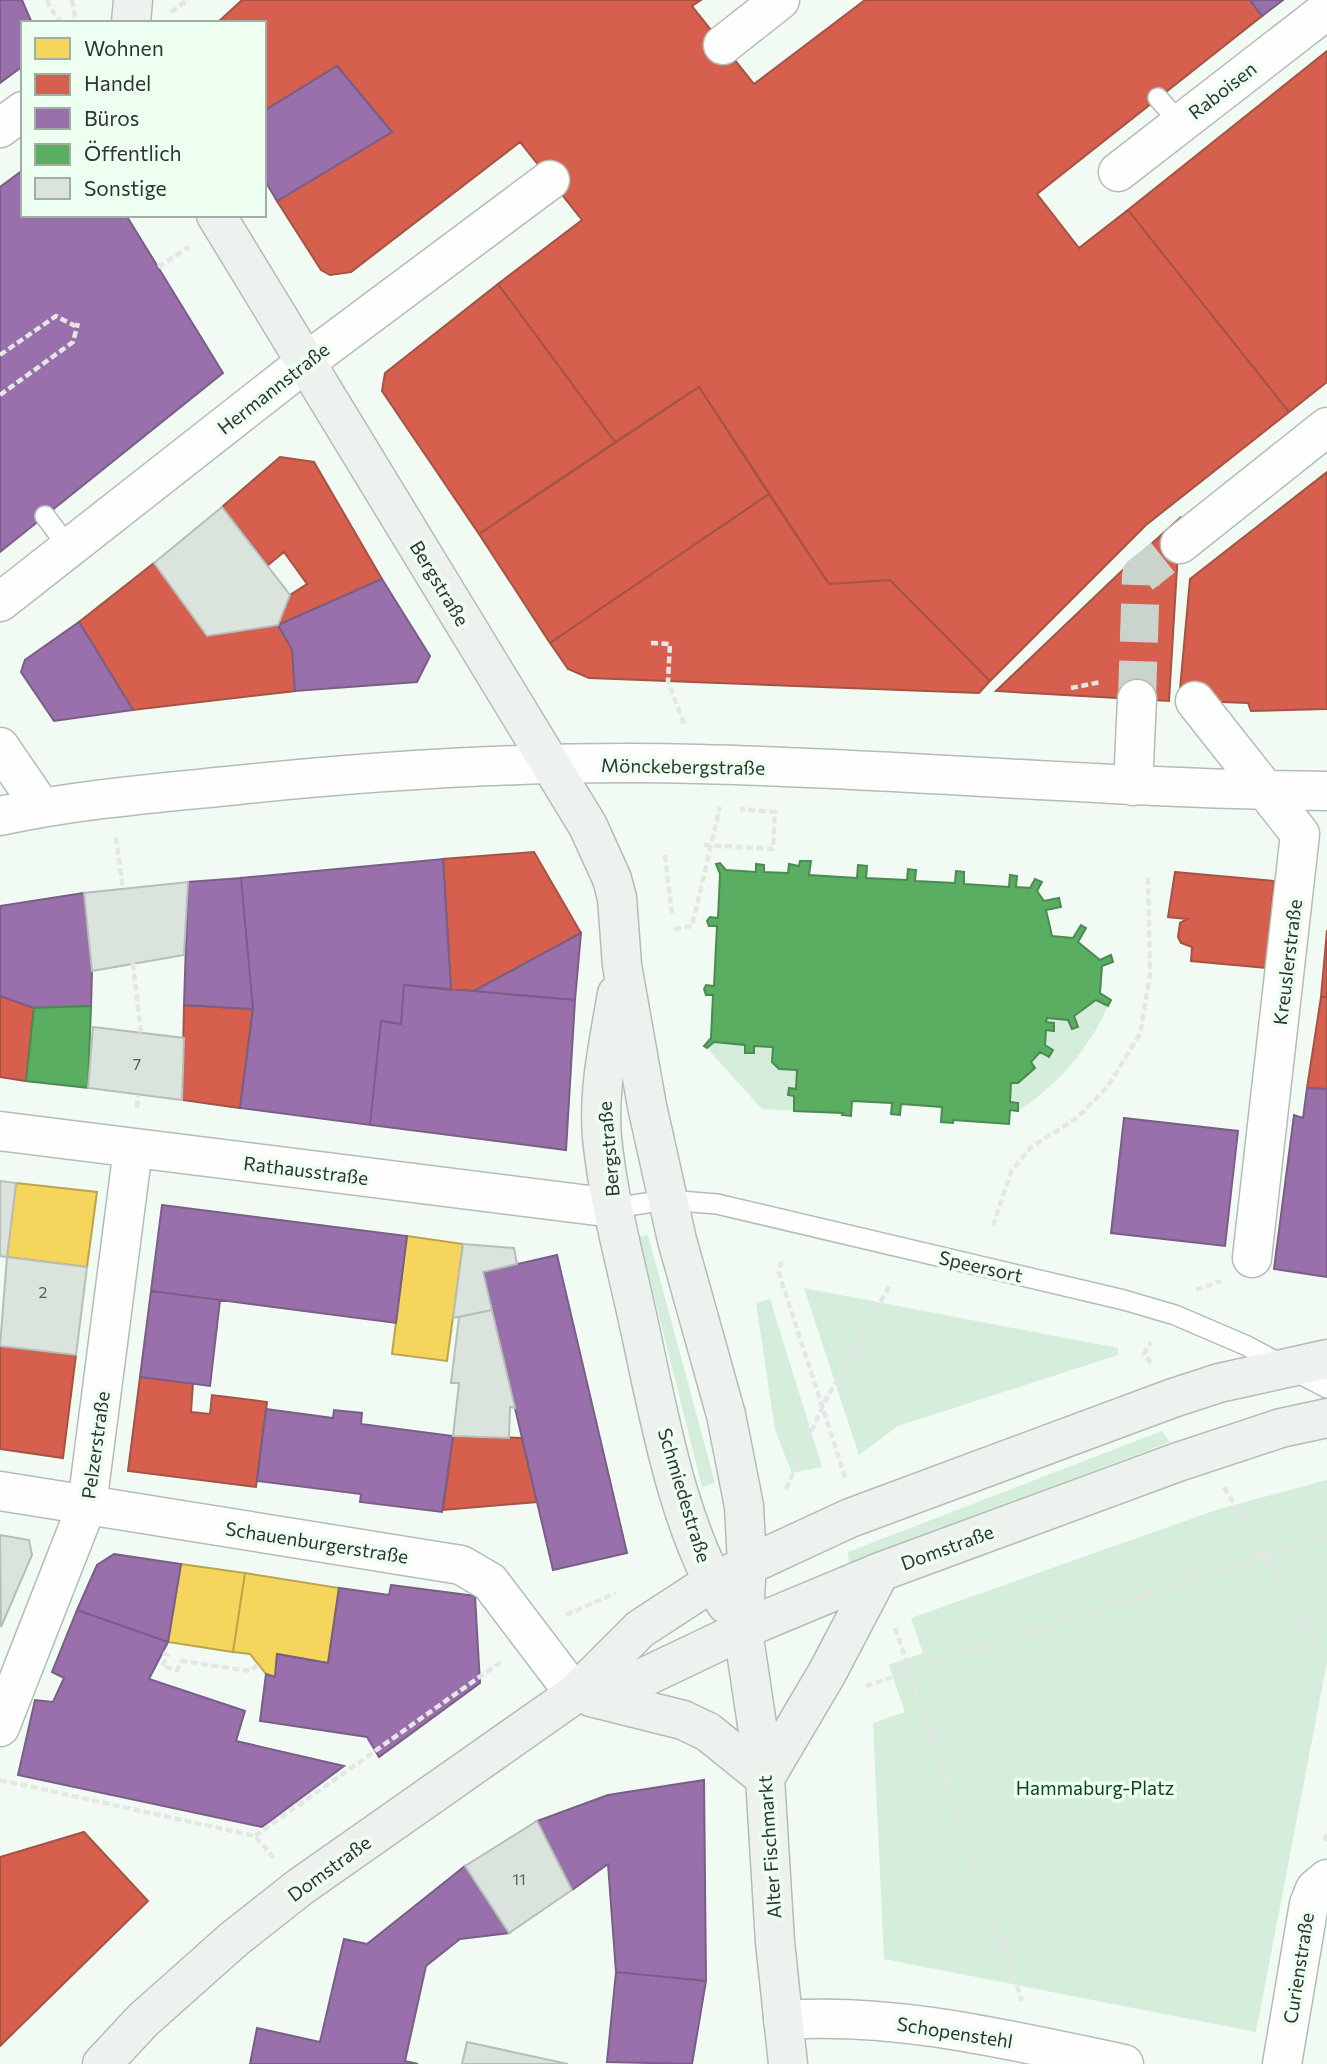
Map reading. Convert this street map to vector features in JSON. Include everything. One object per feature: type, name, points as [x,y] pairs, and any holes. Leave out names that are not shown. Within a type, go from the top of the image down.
[{"type":"street","points":[[131,21],[133,0]]},
{"type":"street","points":[[723,45],[780,0]]},
{"type":"street","name":"Raboisen","points":[[1118,172],[1169,110],[1327,10]]},
{"type":"street","points":[[0,128],[21,112]]},
{"type":"street","name":"Hermannstraße","points":[[0,602],[306,362],[550,180]]},
{"type":"street","name":"Bergstraße","points":[[217,217],[588,826],[612,879],[620,922],[622,965],[667,1200]]},
{"type":"street","points":[[1180,544],[1327,427]]},
{"type":"street","points":[[1124,689],[1133,786]]},
{"type":"street","name":"Kreuslerstraße","points":[[1195,701],[1300,834],[1252,1258]]},
{"type":"street","points":[[0,747],[41,807]]},
{"type":"street","name":"Mönckebergstraße","points":[[0,816],[41,807],[110,798],[354,773],[548,764],[699,764],[1133,786],[1327,792]]},
{"type":"street","name":"Bergstraße","points":[[613,1208],[602,1137],[602,1106],[622,965]]},
{"type":"street","name":"Rathausstraße","points":[[0,1131],[613,1208]]},
{"type":"street","name":"Pelzerstraße","points":[[0,1727],[87,1505],[133,1149]]},
{"type":"street","points":[[667,1200],[702,1338],[726,1415],[744,1506],[747,1563],[743,1630]]},
{"type":"street","name":"Schmiedestraße","points":[[613,1208],[682,1501],[712,1582],[743,1630]]},
{"type":"street","points":[[1285,1367],[1327,1359]]},
{"type":"street","name":"Domstraße","points":[[102,2064],[143,2020],[234,1939],[300,1887],[575,1694],[640,1629],[712,1582],[747,1563],[850,1518],[1173,1398],[1285,1367]]},
{"type":"street","name":"Domstraße","points":[[575,1694],[634,1682],[743,1630],[880,1572],[1205,1452],[1281,1428],[1327,1418]]},
{"type":"street","name":"Schauenburgerstraße","points":[[0,1491],[461,1565],[490,1582],[575,1694]]},
{"type":"street","points":[[575,1694],[622,1703],[683,1720],[708,1732],[765,1778],[827,1673],[880,1572]]},
{"type":"street","name":"Alter Fischmarkt","points":[[743,1630],[765,1778],[788,2064]]},
{"type":"street","name":"Curienstraße","points":[[1282,2064],[1309,1904],[1315,1889],[1327,1879]]},
{"type":"street","name":"Schopenstehl","points":[[783,2020],[875,2020],[1016,2042],[1124,2064]]},
{"type":"lane","points":[[45,516],[69,548]]},
{"type":"lane","name":"Speersort","points":[[613,1208],[667,1200],[755,1212],[1124,1300],[1213,1330],[1327,1388]]},
{"type":"path","points":[[47,0],[60,21]]},
{"type":"path","points":[[72,0],[76,21]]},
{"type":"path","points":[[0,355],[56,316],[77,324],[73,342],[1,392]]},
{"type":"path","points":[[651,643],[670,644],[668,681],[686,729]]},
{"type":"path","points":[[1071,688],[1124,689]]},
{"type":"path","points":[[674,929],[692,926],[720,807],[699,764]]},
{"type":"path","points":[[110,798],[123,889]]},
{"type":"path","points":[[704,845],[773,849],[775,812],[720,807]]},
{"type":"path","points":[[665,855],[672,915]]},
{"type":"path","points":[[993,1226],[1011,1172],[1030,1148],[1078,1117],[1108,1086],[1140,1034],[1150,975],[1148,874]]},
{"type":"path","points":[[133,963],[141,1033]]},
{"type":"path","points":[[781,1261],[779,1273],[846,1479]]},
{"type":"path","points":[[786,1489],[823,1405],[890,1285]]},
{"type":"path","points":[[1154,1368],[1144,1354],[1147,1343],[1157,1340]]},
{"type":"path","points":[[1220,1480],[1327,1660]]},
{"type":"path","points":[[863,1688],[1327,1534]]},
{"type":"path","points":[[255,1836],[561,1618],[616,1593]]},
{"type":"path","points":[[894,1624],[1023,2003],[1016,2042]]},
{"type":"path","points":[[163,1653],[168,1654],[162,1665],[177,1670],[181,1661],[250,1671],[258,1665]]},
{"type":"path","points":[[0,1780],[255,1836],[300,1887]]},
{"type":"green space","points":[[1096,1000],[1108,1006],[1081,1052],[1059,1078],[1018,1111],[1018,1103],[1010,1102],[1011,1083],[1018,1083],[1035,1068],[1031,1062],[1040,1052],[1049,1057],[1053,1050],[1045,1045],[1046,1030],[1053,1030],[1054,1024],[1046,1022],[1047,1018],[1068,1020],[1072,1029],[1078,1027],[1074,1016]]},
{"type":"green space","points":[[714,1042],[745,1045],[745,1053],[753,1053],[754,1046],[773,1047],[773,1062],[779,1069],[797,1070],[796,1089],[789,1089],[789,1095],[794,1096],[794,1111],[762,1109],[707,1048]]},
{"type":"green space","points":[[648,1235],[715,1483],[702,1487],[639,1236]]},
{"type":"green space","points":[[804,1288],[1118,1348],[1118,1355],[898,1426],[859,1455]]},
{"type":"green space","points":[[770,1299],[822,1467],[792,1473],[775,1430],[756,1303]]},
{"type":"green space","points":[[1162,1431],[1170,1442],[849,1564],[848,1552]]},
{"type":"green space","name":"Hammaburg-Platz","points":[[1327,1480],[1327,1662],[1256,2032],[884,1959],[873,1723],[905,1712],[889,1665],[923,1653],[911,1618],[1219,1509]]},
{"type":"building: Wohnen","points":[[16,1183],[97,1192],[87,1267],[7,1257]]},
{"type":"building: Wohnen","points":[[407,1236],[463,1244],[447,1361],[392,1354]]},
{"type":"building: Wohnen","points":[[181,1564],[245,1573],[233,1652],[168,1642]]},
{"type":"building: Wohnen","points":[[245,1573],[339,1588],[328,1663],[277,1654],[275,1677],[266,1674],[250,1654],[233,1652]]},
{"type":"building: Handel","points":[[242,0],[701,0],[692,6],[754,84],[865,0],[1250,0],[1262,16],[1037,194],[1079,248],[1128,210],[1289,412],[1146,525],[990,681],[890,580],[829,584],[699,387],[615,442],[498,284],[582,220],[520,142],[351,272],[330,275],[321,270],[277,201],[392,132],[337,66],[266,110],[266,21],[219,21]]},
{"type":"building: Handel","points":[[1327,51],[1327,382],[1289,412],[1128,210]]},
{"type":"building: Handel","points":[[498,284],[615,442],[479,534],[382,391],[385,373]]},
{"type":"building: Handel","points":[[699,387],[769,494],[550,643],[479,534]]},
{"type":"building: Handel","points":[[280,457],[314,462],[382,579],[278,625],[290,595],[307,584],[284,552],[268,565],[222,507]]},
{"type":"building: Handel","points":[[1327,472],[1327,709],[1251,711],[1248,703],[1195,701],[1180,689],[1190,579]]},
{"type":"building: Handel","points":[[769,494],[829,584],[890,580],[990,681],[979,693],[589,678],[568,669],[550,643]]},
{"type":"building: Handel","points":[[1180,518],[1169,701],[996,691],[1128,565]]},
{"type":"building: Handel","points":[[154,563],[207,636],[278,625],[292,649],[295,691],[133,710],[79,622]]},
{"type":"building: Handel","points":[[534,852],[581,933],[474,991],[451,990],[443,859]]},
{"type":"building: Handel","points":[[1175,872],[1274,881],[1266,968],[1191,961],[1192,947],[1181,943],[1178,937],[1180,923],[1187,919],[1168,917]]},
{"type":"building: Handel","points":[[1327,930],[1327,997],[1321,997]]},
{"type":"building: Handel","points":[[0,996],[34,1008],[26,1081],[0,1077]]},
{"type":"building: Handel","points":[[1321,997],[1327,997],[1327,1089],[1307,1088]]},
{"type":"building: Handel","points":[[184,1005],[253,1009],[240,1108],[182,1100]]},
{"type":"building: Handel","points":[[0,1346],[76,1355],[63,1458],[0,1449]]},
{"type":"building: Handel","points":[[140,1377],[193,1383],[191,1412],[210,1414],[212,1395],[267,1402],[256,1487],[128,1471]]},
{"type":"building: Handel","points":[[453,1436],[522,1438],[537,1502],[443,1510]]},
{"type":"building: Handel","points":[[84,1832],[148,1901],[0,2046],[0,1857]]},
{"type":"building: Büros","points":[[0,0],[22,0],[31,21],[21,21],[21,67],[0,83]]},
{"type":"building: Büros","points":[[1250,0],[1283,0],[1262,16]]},
{"type":"building: Büros","points":[[337,66],[392,132],[277,201],[266,182],[266,110]]},
{"type":"building: Büros","points":[[21,171],[21,217],[127,217],[223,373],[0,552],[0,187]]},
{"type":"building: Büros","points":[[382,579],[430,656],[417,682],[295,691],[292,649],[278,625]]},
{"type":"building: Büros","points":[[79,622],[133,710],[54,721],[21,672],[25,660]]},
{"type":"building: Büros","points":[[443,859],[451,990],[404,985],[401,1024],[381,1021],[370,1125],[240,1108],[253,1009],[241,878]]},
{"type":"building: Büros","points":[[241,878],[253,1009],[184,1005],[188,882]]},
{"type":"building: Büros","points":[[84,893],[92,971],[91,1006],[34,1008],[0,996],[0,906]]},
{"type":"building: Büros","points":[[581,933],[575,1000],[474,991]]},
{"type":"building: Büros","points":[[404,985],[575,1000],[566,1150],[370,1125],[381,1021],[401,1024]]},
{"type":"building: Büros","points":[[1307,1088],[1327,1089],[1327,1277],[1274,1269],[1294,1115],[1303,1118]]},
{"type":"building: Büros","points":[[1124,1118],[1238,1131],[1225,1246],[1111,1233]]},
{"type":"building: Büros","points":[[162,1205],[407,1236],[396,1323],[151,1291]]},
{"type":"building: Büros","points":[[557,1255],[627,1553],[553,1570],[483,1272]]},
{"type":"building: Büros","points":[[151,1291],[220,1300],[210,1386],[140,1377]]},
{"type":"building: Büros","points":[[266,1409],[333,1418],[334,1410],[362,1413],[361,1424],[453,1436],[442,1512],[360,1502],[361,1494],[257,1481]]},
{"type":"building: Büros","points":[[114,1554],[181,1564],[168,1642],[77,1610],[97,1565]]},
{"type":"building: Büros","points":[[391,1585],[475,1596],[480,1683],[379,1757],[367,1737],[260,1721],[266,1674],[275,1677],[277,1654],[328,1663],[339,1588],[389,1595]]},
{"type":"building: Büros","points":[[77,1610],[168,1642],[149,1679],[245,1711],[236,1741],[344,1766],[262,1827],[18,1775],[35,1700],[53,1702],[64,1678],[52,1672]]},
{"type":"building: Büros","points":[[704,1780],[706,1981],[616,1972],[608,1864],[572,1890],[537,1821],[608,1795]]},
{"type":"building: Büros","points":[[465,1866],[509,1933],[460,1939],[426,1966],[405,2061],[418,2064],[250,2064],[257,2028],[320,2042],[344,1939],[367,1944]]},
{"type":"building: Büros","points":[[616,1972],[706,1981],[692,2064],[607,2062]]},
{"type":"building: Öffentlich","points":[[800,861],[811,861],[809,875],[857,878],[858,865],[867,866],[866,878],[907,880],[908,869],[916,870],[915,881],[955,883],[956,871],[964,872],[964,884],[1009,887],[1010,875],[1017,876],[1016,887],[1030,888],[1035,879],[1042,882],[1037,891],[1044,901],[1059,898],[1061,907],[1046,910],[1052,936],[1073,938],[1081,925],[1086,928],[1078,942],[1100,960],[1111,955],[1113,962],[1102,966],[1100,993],[1111,1000],[1108,1006],[1096,1000],[1074,1016],[1078,1027],[1072,1029],[1068,1020],[1047,1018],[1046,1022],[1054,1023],[1054,1031],[1046,1030],[1045,1045],[1053,1050],[1049,1057],[1040,1052],[1031,1062],[1035,1068],[1018,1083],[1011,1083],[1010,1102],[1018,1103],[1018,1111],[1010,1110],[1009,1124],[953,1120],[953,1123],[941,1122],[942,1107],[901,1104],[900,1115],[891,1114],[892,1103],[852,1101],[851,1116],[842,1115],[843,1113],[794,1111],[794,1096],[788,1095],[789,1088],[796,1089],[797,1070],[779,1069],[772,1062],[773,1047],[754,1046],[754,1053],[745,1053],[745,1045],[714,1042],[707,1048],[704,1046],[711,1038],[713,995],[706,995],[704,989],[706,985],[714,986],[717,926],[709,926],[707,921],[710,917],[718,918],[720,874],[716,864],[720,863],[726,870],[756,872],[756,864],[764,865],[764,872],[788,873],[789,864],[799,866]]},
{"type":"building: Öffentlich","points":[[91,1006],[88,1088],[26,1081],[34,1008]]},
{"type":"building: Sonstige","points":[[222,507],[290,595],[278,625],[207,636],[154,563]]},
{"type":"building: Sonstige","points":[[188,882],[184,955],[92,971],[84,893]]},
{"type":"building: Sonstige","points":[[93,1027],[184,1038],[182,1100],[88,1088]]},
{"type":"building: Sonstige","points":[[0,1181],[16,1183],[7,1257],[0,1256]]},
{"type":"building: Sonstige","points":[[463,1244],[514,1248],[517,1264],[483,1272],[492,1310],[453,1318]]},
{"type":"building: Sonstige","points":[[7,1257],[87,1267],[76,1355],[0,1346]]},
{"type":"building: Sonstige","points":[[492,1310],[515,1408],[510,1407],[509,1438],[453,1436],[459,1383],[451,1383],[459,1317]]},
{"type":"building: Sonstige","points":[[0,1535],[29,1540],[32,1555],[1,1627]]},
{"type":"building: Sonstige","points":[[537,1821],[572,1890],[509,1933],[465,1866]]},
{"type":"building: Sonstige","points":[[467,2042],[568,2064],[462,2064]]},
{"type":"tunnel","points":[[1137,699],[1141,575],[1180,544]]}]
